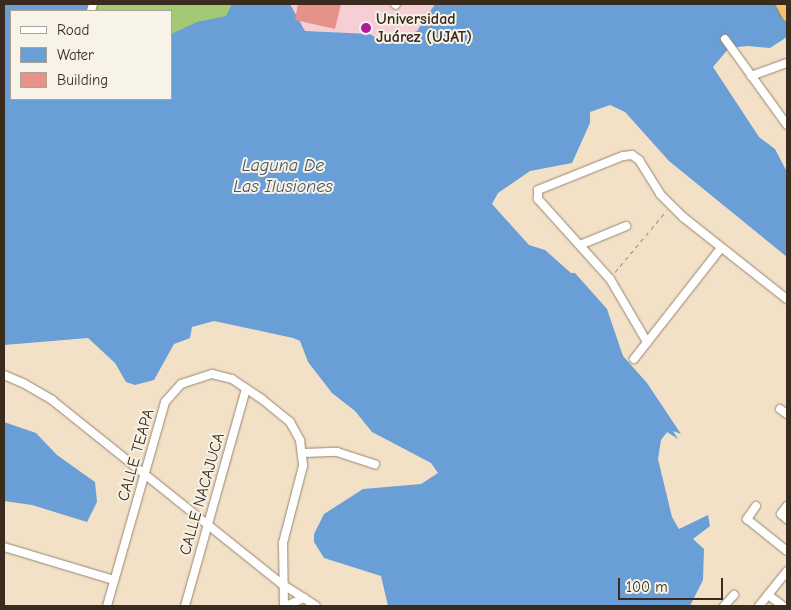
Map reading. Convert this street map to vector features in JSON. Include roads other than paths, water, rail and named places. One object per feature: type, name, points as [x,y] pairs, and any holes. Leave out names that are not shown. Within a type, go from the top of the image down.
[{"type":"highway","points":[[780,4],[787,15]]},
{"type":"street","points":[[725,39],[787,126]]},
{"type":"street","points":[[751,76],[787,63]]},
{"type":"street","points":[[647,342],[610,279],[538,199],[538,190],[623,156],[632,155],[639,160],[670,205],[721,248],[787,299]]},
{"type":"street","points":[[580,245],[626,226]]},
{"type":"street","points":[[634,359],[721,248]]},
{"type":"street","name":"CALLE TEAPA","points":[[108,606],[163,406],[181,384],[197,376],[216,374],[246,389],[290,422],[299,436],[303,453]]},
{"type":"street","points":[[4,375],[48,397],[282,584],[316,606]]},
{"type":"street","name":"CALLE NACAJUCA","points":[[185,606],[246,389]]},
{"type":"street","points":[[780,409],[787,414]]},
{"type":"street","points":[[304,598],[285,606],[282,584],[283,543],[302,472],[303,453],[337,452],[375,464]]},
{"type":"street","points":[[756,506],[747,519],[787,551]]},
{"type":"street","points":[[787,506],[781,514],[787,519]]},
{"type":"street","points":[[4,547],[114,580]]},
{"type":"street","points":[[759,606],[787,570]]},
{"type":"street","points":[[724,606],[734,595]]},
{"type":"street","points":[[768,595],[783,606]]},
{"type":"water","name":"Laguna De Las Ilusiones","points":[[4,4],[90,4],[89,10],[10,10],[10,100],[172,100],[172,34],[197,22],[226,16],[232,4],[290,4],[305,31],[370,34],[385,44],[417,31],[435,4],[777,4],[787,20],[787,37],[770,48],[747,46],[729,48],[713,67],[759,137],[775,149],[787,172],[787,257],[669,161],[625,112],[610,105],[590,112],[590,123],[572,163],[530,171],[498,193],[492,204],[529,245],[545,250],[571,273],[575,273],[607,309],[623,356],[647,383],[681,434],[673,431],[678,439],[667,432],[661,440],[658,459],[672,517],[679,529],[708,515],[710,526],[693,539],[704,549],[703,580],[690,606],[388,606],[381,576],[324,558],[314,542],[314,534],[324,514],[363,489],[421,484],[438,473],[431,463],[372,432],[355,411],[332,393],[308,362],[300,341],[293,338],[214,321],[192,327],[190,338],[174,344],[154,380],[135,385],[126,382],[115,363],[88,338],[4,345]]},
{"type":"water","points":[[4,422],[36,433],[57,455],[95,482],[97,502],[87,522],[32,505],[4,501]]},
{"type":"place","name":"Universidad Juárez (UJAT)","points":[[366,28]]}]
